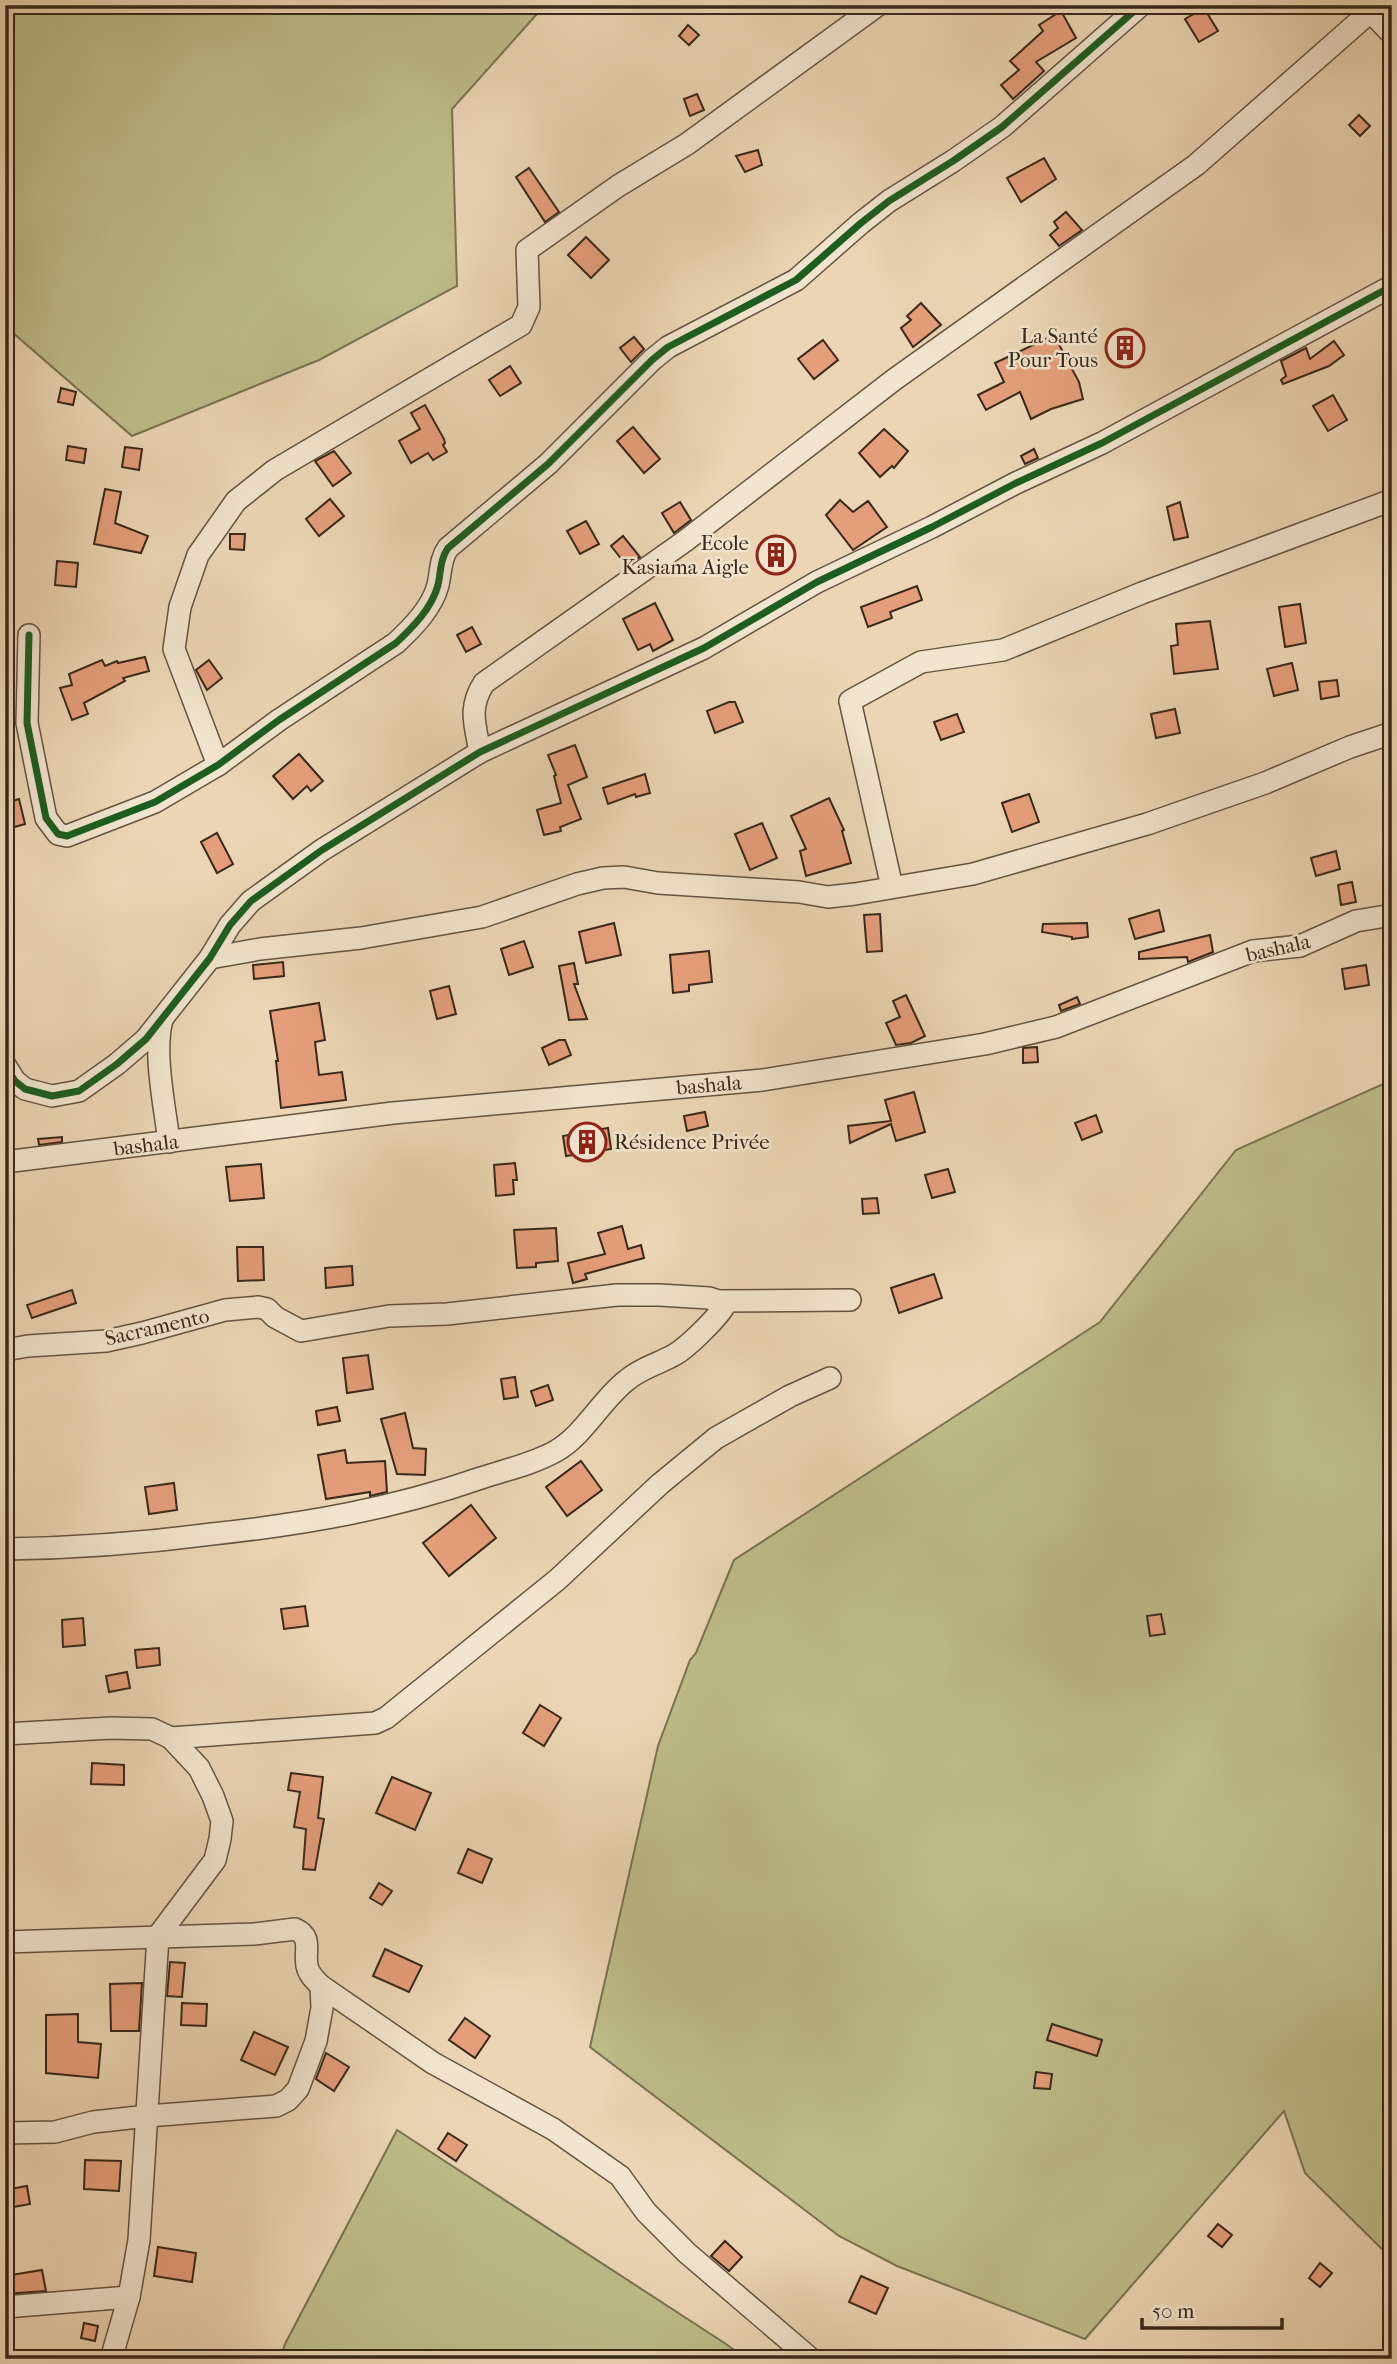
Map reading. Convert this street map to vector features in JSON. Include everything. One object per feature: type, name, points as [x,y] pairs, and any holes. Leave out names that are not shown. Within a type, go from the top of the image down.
[{"type":"street","points":[[218,765],[174,649],[180,607],[198,555],[236,501],[275,470],[521,325],[529,307],[527,250],[618,187],[687,144],[878,5]]},
{"type":"street","points":[[29,635],[27,723],[47,818],[58,834],[67,836],[155,802],[218,765],[279,720],[396,643],[410,630],[432,601],[438,586],[443,555],[448,548],[548,464],[668,347],[796,280],[889,201],[953,162],[1002,127],[1141,5]]},
{"type":"street","points":[[480,752],[472,707],[484,683],[685,541],[906,370],[1196,165],[1367,9],[1392,34]]},
{"type":"street","points":[[5,1065],[15,1081],[25,1089],[52,1096],[79,1091],[146,1039],[210,958],[230,925],[251,901],[321,850],[480,752],[704,648],[817,582],[932,527],[1016,482],[1102,443],[1392,286]]},
{"type":"street","points":[[892,887],[850,701],[921,662],[1015,646],[1142,593],[1392,500]]},
{"type":"street","points":[[210,958],[260,949],[361,938],[482,917],[577,884],[603,878],[624,877],[658,883],[799,891],[828,897],[973,873],[1147,824],[1265,783],[1350,747],[1392,733]]},
{"type":"street","name":"bashala","points":[[5,1162],[393,1113],[763,1080],[985,1044],[1056,1027],[1252,951],[1300,946],[1356,921],[1392,915]]},
{"type":"street","points":[[162,1020],[159,1030],[162,1083],[169,1142]]},
{"type":"street","name":"Sacramento","points":[[5,1350],[106,1341],[225,1310],[258,1307],[267,1309],[275,1317],[301,1331],[389,1317],[447,1314],[617,1295],[659,1295],[718,1301]]},
{"type":"street","points":[[718,1301],[850,1300]]},
{"type":"street","points":[[5,1549],[125,1544],[314,1522],[367,1512],[437,1493],[516,1466],[557,1450],[588,1422],[625,1381],[675,1354],[718,1317],[723,1308],[718,1301]]},
{"type":"street","points":[[171,1738],[363,1726],[386,1718],[557,1580],[660,1484],[716,1438],[790,1396],[830,1378]]},
{"type":"street","points":[[5,1734],[152,1729],[171,1738],[199,1768],[222,1821],[215,1860],[158,1936],[139,2240],[130,2297],[111,2359]]},
{"type":"street","points":[[5,1942],[254,1934],[295,1929],[306,1937],[307,1968],[321,1986],[433,2063],[554,2129],[620,2176],[646,2212],[687,2253],[811,2359]]},
{"type":"street","points":[[5,2133],[55,2132],[93,2122],[276,2106],[288,2100],[299,2089],[316,2041],[322,2008],[321,1986]]},
{"type":"street","points":[[5,2307],[130,2297]]},
{"type":"shaded area","points":[[5,5],[545,5],[452,109],[457,286],[319,360],[132,436],[5,326]]},
{"type":"shaded area","points":[[1392,1080],[1392,2259],[1305,2173],[1284,2111],[1085,2339],[897,2266],[839,2236],[590,2047],[658,1746],[690,1660],[696,1653],[734,1560],[1100,1322],[1236,1150]]},
{"type":"shaded area","points":[[397,2130],[746,2359],[280,2359],[285,2344]]},
{"type":"building","points":[[1204,8],[1218,31],[1199,42],[1185,19]]},
{"type":"building","points":[[1061,11],[1076,38],[1036,62],[1044,71],[1013,99],[1001,85],[1019,70],[1010,61],[1043,31],[1039,25]]},
{"type":"building","points":[[688,25],[699,35],[689,45],[679,36]]},
{"type":"building","points":[[697,94],[704,110],[690,116],[684,99]]},
{"type":"building","points":[[1359,115],[1370,126],[1360,136],[1349,125]]},
{"type":"building","points":[[758,150],[762,165],[745,172],[736,156]]},
{"type":"building","points":[[1044,158],[1056,179],[1021,202],[1007,178]]},
{"type":"building","points":[[529,168],[559,212],[545,222],[516,177]]},
{"type":"building","points":[[1066,212],[1082,230],[1059,246],[1050,235],[1058,228],[1054,222]]},
{"type":"building","points":[[586,237],[609,260],[591,278],[568,255]]},
{"type":"building","points":[[921,303],[941,325],[913,347],[901,328],[911,320],[907,316]]},
{"type":"building","points":[[1054,335],[1079,382],[1083,399],[1051,409],[1031,419],[1020,392],[986,410],[978,395],[1004,382],[995,363]]},
{"type":"building","points":[[634,337],[644,349],[631,362],[620,348]]},
{"type":"building","points":[[823,340],[838,360],[814,379],[798,359]]},
{"type":"building","points":[[1334,341],[1344,355],[1329,366],[1283,384],[1281,380],[1286,376],[1281,361],[1306,348],[1310,359]]},
{"type":"building","points":[[510,366],[521,383],[500,396],[489,380]]},
{"type":"building","points":[[61,388],[76,392],[73,405],[58,402]]},
{"type":"building","points":[[1333,395],[1347,420],[1328,431],[1313,406]]},
{"type":"building","points":[[425,405],[444,439],[443,445],[447,452],[433,460],[428,453],[411,463],[399,441],[420,429],[411,413]]},
{"type":"building","points":[[633,427],[660,459],[644,473],[617,441]]},
{"type":"building","points":[[884,429],[908,451],[894,468],[892,466],[880,477],[859,453]]},
{"type":"building","points":[[68,446],[86,449],[84,463],[66,460]]},
{"type":"building","points":[[125,447],[142,449],[139,470],[122,467]]},
{"type":"building","points":[[1034,449],[1038,458],[1025,464],[1021,456]]},
{"type":"building","points":[[334,451],[351,473],[333,486],[315,461]]},
{"type":"building","points":[[105,489],[121,492],[115,523],[148,536],[141,553],[94,544]]},
{"type":"building","points":[[330,499],[344,516],[319,536],[306,519]]},
{"type":"building","points":[[840,500],[853,512],[868,501],[887,527],[853,550],[826,515]]},
{"type":"building","points":[[680,502],[691,520],[674,533],[662,513]]},
{"type":"building","points":[[1180,502],[1188,537],[1174,540],[1167,507]]},
{"type":"building","points":[[586,521],[599,544],[580,554],[567,531]]},
{"type":"building","points":[[230,534],[245,534],[244,550],[230,549]]},
{"type":"building","points":[[623,536],[640,557],[627,566],[611,546]]},
{"type":"building","points":[[57,561],[78,563],[76,587],[55,585]]},
{"type":"building","points":[[917,586],[922,600],[890,612],[892,618],[868,627],[861,607]]},
{"type":"building","points":[[655,603],[673,640],[653,651],[650,644],[638,650],[623,619]]},
{"type":"building","points":[[1300,604],[1306,643],[1285,647],[1279,607]]},
{"type":"building","points":[[1210,621],[1218,669],[1174,674],[1171,646],[1178,645],[1176,624]]},
{"type":"building","points":[[472,627],[481,644],[466,652],[457,635]]},
{"type":"building","points":[[145,657],[149,671],[123,678],[125,681],[84,703],[88,714],[72,720],[60,688],[72,685],[69,674],[102,660],[105,666],[117,661],[118,663]]},
{"type":"building","points":[[209,660],[222,678],[207,690],[196,670]]},
{"type":"building","points":[[1292,663],[1298,690],[1274,696],[1267,669]]},
{"type":"building","points":[[1337,680],[1339,696],[1321,699],[1319,682]]},
{"type":"building","points":[[735,702],[743,722],[715,733],[707,711]]},
{"type":"building","points":[[1175,709],[1180,733],[1156,738],[1151,714]]},
{"type":"building","points":[[957,714],[964,732],[941,740],[934,722]]},
{"type":"building","points":[[575,745],[587,777],[568,785],[581,819],[560,827],[561,831],[544,835],[537,810],[561,803],[554,776],[556,775],[548,755]]},
{"type":"building","points":[[299,754],[323,781],[311,791],[307,786],[293,799],[273,776]]},
{"type":"building","points":[[645,774],[650,793],[636,797],[635,794],[608,804],[603,788]]},
{"type":"building","points":[[1029,794],[1039,822],[1012,832],[1002,803]]},
{"type":"building","points":[[829,798],[844,830],[842,831],[851,863],[806,876],[800,851],[806,849],[791,816]]},
{"type":"building","points":[[19,799],[25,824],[11,828],[10,824],[5,826],[5,803]]},
{"type":"building","points":[[762,823],[777,858],[750,870],[735,834]]},
{"type":"building","points":[[217,833],[233,864],[217,873],[201,842]]},
{"type":"building","points":[[1336,851],[1340,869],[1316,876],[1311,858]]},
{"type":"building","points":[[1352,882],[1356,902],[1341,905],[1338,885]]},
{"type":"building","points":[[1159,910],[1164,931],[1135,939],[1129,919]]},
{"type":"building","points":[[880,914],[882,951],[867,952],[864,915]]},
{"type":"building","points":[[614,923],[621,955],[586,963],[579,932]]},
{"type":"building","points":[[1087,923],[1088,937],[1072,939],[1042,932],[1043,924]]},
{"type":"building","points":[[1210,935],[1213,952],[1188,962],[1187,957],[1139,959],[1139,952]]},
{"type":"building","points":[[524,941],[533,967],[509,975],[501,949]]},
{"type":"building","points":[[709,951],[712,982],[689,985],[689,991],[673,993],[670,955]]},
{"type":"building","points":[[283,962],[284,976],[254,979],[253,965]]},
{"type":"building","points":[[574,963],[578,984],[574,984],[587,1019],[569,1020],[559,966]]},
{"type":"building","points":[[1366,965],[1369,985],[1345,989],[1342,969]]},
{"type":"building","points":[[449,986],[456,1014],[437,1019],[430,991]]},
{"type":"building","points":[[906,995],[925,1036],[911,1043],[896,1045],[886,1023],[900,1017],[893,1001]]},
{"type":"building","points":[[1077,997],[1080,1004],[1061,1011],[1059,1005]]},
{"type":"building","points":[[319,1003],[325,1040],[315,1042],[319,1075],[342,1072],[346,1100],[281,1108],[278,1061],[270,1011]]},
{"type":"building","points":[[565,1040],[571,1055],[549,1065],[542,1048]]},
{"type":"building","points":[[1037,1047],[1038,1062],[1023,1063],[1023,1048]]},
{"type":"building","points":[[914,1092],[925,1132],[896,1141],[891,1124],[850,1143],[848,1126],[891,1121],[885,1100]]},
{"type":"building","points":[[705,1112],[708,1126],[687,1131],[684,1116]]},
{"type":"building","points":[[1096,1115],[1102,1132],[1082,1140],[1075,1123]]},
{"type":"building","name":"Résidence Privée","points":[[608,1128],[611,1149],[566,1156],[563,1136]]},
{"type":"building","points":[[62,1137],[62,1142],[39,1145],[38,1139]]},
{"type":"building","points":[[515,1163],[517,1180],[513,1180],[514,1194],[496,1196],[494,1165]]},
{"type":"building","points":[[261,1164],[264,1198],[230,1201],[226,1167]]},
{"type":"building","points":[[948,1169],[955,1192],[932,1198],[925,1175]]},
{"type":"building","points":[[877,1198],[879,1213],[863,1214],[862,1199]]},
{"type":"building","points":[[622,1226],[628,1249],[641,1245],[644,1258],[585,1274],[587,1279],[573,1283],[568,1263],[605,1254],[598,1233]]},
{"type":"building","points":[[556,1228],[558,1261],[536,1263],[536,1267],[517,1268],[514,1230]]},
{"type":"building","points":[[237,1247],[263,1247],[264,1280],[238,1281]]},
{"type":"building","points":[[352,1266],[353,1285],[326,1288],[325,1268]]},
{"type":"building","points":[[934,1274],[942,1298],[899,1313],[891,1288]]},
{"type":"building","points":[[72,1290],[76,1303],[32,1318],[27,1305]]},
{"type":"building","points":[[368,1355],[373,1389],[347,1393],[343,1358]]},
{"type":"building","points":[[515,1377],[518,1397],[504,1399],[501,1379]]},
{"type":"building","points":[[548,1385],[553,1400],[536,1406],[531,1391]]},
{"type":"building","points":[[337,1407],[340,1421],[318,1425],[316,1411]]},
{"type":"building","points":[[405,1413],[413,1448],[426,1449],[425,1475],[397,1474],[381,1419]]},
{"type":"building","points":[[345,1450],[347,1463],[385,1461],[387,1492],[326,1499],[318,1455]]},
{"type":"building","points":[[581,1461],[602,1490],[567,1516],[546,1487]]},
{"type":"building","points":[[174,1483],[177,1510],[149,1514],[145,1487]]},
{"type":"building","points":[[471,1505],[496,1538],[449,1576],[423,1543]]},
{"type":"building","points":[[305,1606],[308,1626],[284,1629],[281,1609]]},
{"type":"building","points":[[1161,1614],[1165,1634],[1150,1636],[1147,1616]]},
{"type":"building","points":[[83,1618],[85,1645],[63,1647],[62,1620]]},
{"type":"building","points":[[159,1648],[160,1665],[137,1668],[135,1650]]},
{"type":"building","points":[[127,1672],[130,1688],[109,1692],[106,1676]]},
{"type":"building","points":[[540,1705],[561,1718],[544,1746],[523,1733]]},
{"type":"building","points":[[92,1763],[124,1765],[124,1785],[91,1784]]},
{"type":"building","points":[[291,1773],[323,1777],[318,1818],[324,1819],[315,1870],[303,1869],[306,1829],[294,1827],[300,1792],[288,1790]]},
{"type":"building","points":[[392,1777],[431,1793],[415,1830],[376,1813]]},
{"type":"building","points":[[468,1849],[492,1859],[482,1883],[458,1873]]},
{"type":"building","points":[[379,1883],[392,1891],[382,1905],[370,1898]]},
{"type":"building","points":[[385,1949],[422,1966],[409,1992],[373,1976]]},
{"type":"building","points":[[170,1962],[185,1963],[182,1997],[167,1996]]},
{"type":"building","points":[[142,1983],[139,2031],[111,2031],[110,1984]]},
{"type":"building","points":[[182,2003],[207,2004],[206,2026],[181,2025]]},
{"type":"building","points":[[78,2014],[78,2042],[101,2044],[98,2078],[46,2073],[46,2015]]},
{"type":"building","points":[[465,2018],[490,2036],[475,2058],[449,2040]]},
{"type":"building","points":[[1052,2024],[1102,2040],[1097,2056],[1047,2040]]},
{"type":"building","points":[[254,2032],[288,2047],[275,2075],[241,2060]]},
{"type":"building","points":[[326,2053],[349,2067],[334,2091],[316,2079]]},
{"type":"building","points":[[1036,2072],[1052,2074],[1050,2089],[1034,2088]]},
{"type":"building","points":[[448,2133],[467,2145],[456,2161],[438,2149]]},
{"type":"building","points":[[85,2160],[121,2161],[119,2191],[84,2189]]},
{"type":"building","points":[[27,2186],[30,2204],[13,2207],[10,2189]]},
{"type":"building","points":[[1218,2224],[1232,2235],[1222,2247],[1208,2236]]},
{"type":"building","points":[[725,2241],[742,2257],[729,2271],[711,2256]]},
{"type":"building","points":[[158,2247],[196,2253],[192,2282],[154,2276]]},
{"type":"building","points":[[1320,2263],[1332,2273],[1320,2287],[1309,2278]]},
{"type":"building","points":[[42,2270],[46,2291],[5,2294],[5,2276]]},
{"type":"building","points":[[861,2276],[888,2288],[876,2314],[849,2302]]},
{"type":"building","points":[[84,2323],[98,2326],[95,2341],[81,2338]]},
{"type":"cycle path","points":[[29,635],[27,723],[46,818],[58,834],[67,836],[155,802],[218,765],[279,720],[396,643],[415,624],[431,602],[448,548],[548,464],[668,347],[796,280],[889,201],[1002,127],[1141,5]]},
{"type":"cycle path","points":[[5,1065],[15,1081],[25,1089],[52,1096],[79,1091],[146,1039],[210,958],[230,925],[251,901],[322,850],[480,752],[704,648],[817,582],[1102,443],[1392,286]]},
{"type":"place","name":"La Santé Pour Tous","points":[[1125,348]]},
{"type":"place","name":"Ecole Kasiama Aigle","points":[[776,555]]},
{"type":"place","name":"Résidence Privée","points":[[587,1142]]}]
